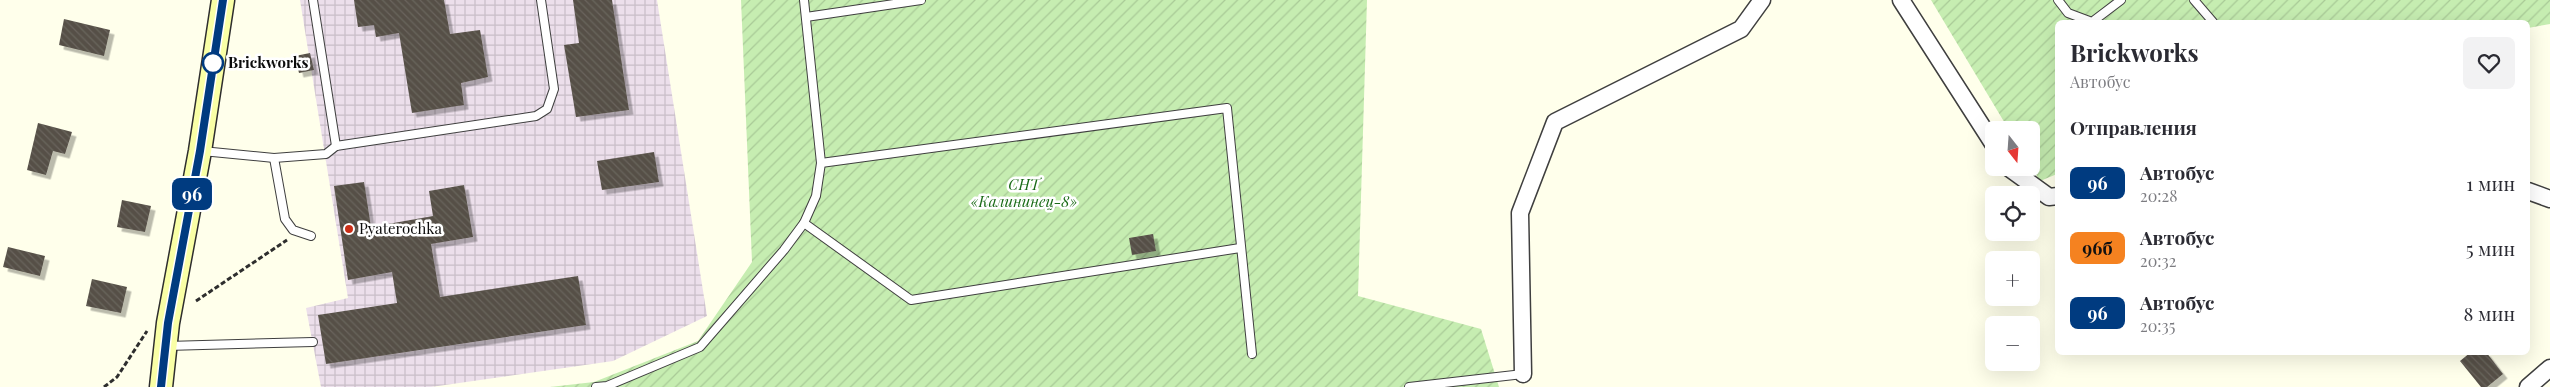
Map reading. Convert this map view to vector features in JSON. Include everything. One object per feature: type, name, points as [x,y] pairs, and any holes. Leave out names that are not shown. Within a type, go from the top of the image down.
[{"type":"main road","points":[[160,387],[165,346],[200,151],[223,0]]},
{"type":"street","points":[[1523,374],[1520,212],[1555,122],[1741,29],[1762,0]]},
{"type":"street","points":[[1901,0],[1985,131]]},
{"type":"street","points":[[2020,176],[2049,197],[2055,196]]},
{"type":"street","points":[[2530,192],[2550,200]]},
{"type":"street","points":[[2528,387],[2550,368]]},
{"type":"lane","points":[[313,0],[336,146]]},
{"type":"lane","points":[[200,151],[274,158],[326,154],[336,146],[536,116],[547,109],[554,89],[540,0]]},
{"type":"lane","points":[[596,387],[607,386],[700,347],[784,250],[804,223],[816,196],[821,163],[804,0]]},
{"type":"lane","points":[[806,17],[921,0]]},
{"type":"lane","points":[[2058,0],[2068,13],[2087,20]]},
{"type":"lane","points":[[2095,20],[2121,0]]},
{"type":"lane","points":[[2194,0],[2211,20]]},
{"type":"lane","points":[[821,163],[1227,108],[1252,354]]},
{"type":"lane","points":[[274,158],[285,219],[293,230],[311,236]]},
{"type":"lane","points":[[804,223],[911,300],[1240,248]]},
{"type":"lane","points":[[165,346],[313,342]]},
{"type":"lane","points":[[1409,387],[1523,374]]},
{"type":"path","points":[[196,302],[298,232]]},
{"type":"path","points":[[104,387],[117,377],[151,323]]},
{"type":"shaded area","points":[[300,0],[657,0],[707,316],[613,361],[431,387],[321,387],[306,308],[348,298]]},
{"type":"green space","name":"СНТ «Калининец-8»","points":[[741,0],[1367,0],[1358,296],[1481,329],[1499,387],[550,387],[594,382],[698,341],[752,262]]},
{"type":"green space","points":[[1931,0],[2550,0],[2550,24],[2530,28],[2530,20],[2055,20],[2055,175],[2040,181],[2037,176],[2040,176],[2040,121],[2004,121]]},
{"type":"building","points":[[354,0],[444,0],[450,34],[480,30],[488,77],[461,83],[464,105],[412,113],[399,33],[376,37],[374,25],[358,27]]},
{"type":"building","points":[[573,0],[612,0],[629,110],[576,117],[564,45],[579,43]]},
{"type":"building","points":[[64,19],[110,30],[104,56],[59,45]]},
{"type":"building","points":[[310,53],[314,70],[299,73],[295,56]]},
{"type":"building","points":[[38,123],[72,132],[65,154],[53,151],[46,175],[27,170]]},
{"type":"building","points":[[654,152],[659,182],[602,190],[597,161]]},
{"type":"building","points":[[364,182],[371,227],[433,216],[429,191],[464,185],[473,237],[431,244],[440,297],[578,276],[586,325],[326,364],[318,315],[397,303],[392,272],[348,280],[334,186]]},
{"type":"building","points":[[122,200],[151,206],[145,232],[117,227]]},
{"type":"building","points":[[1153,234],[1156,251],[1132,255],[1129,238]]},
{"type":"building","points":[[8,247],[45,256],[40,276],[3,267]]},
{"type":"building","points":[[92,279],[127,287],[121,313],[86,306]]},
{"type":"building","points":[[2467,355],[2488,355],[2503,374],[2487,387],[2481,387],[2460,361]]},
{"type":"bus line","name":"96","points":[[161,387],[168,323],[200,151],[223,0]]},
{"type":"place","name":"Brickworks","points":[[213,63]]},
{"type":"place","name":"Pyaterochka","points":[[349,229]]}]
